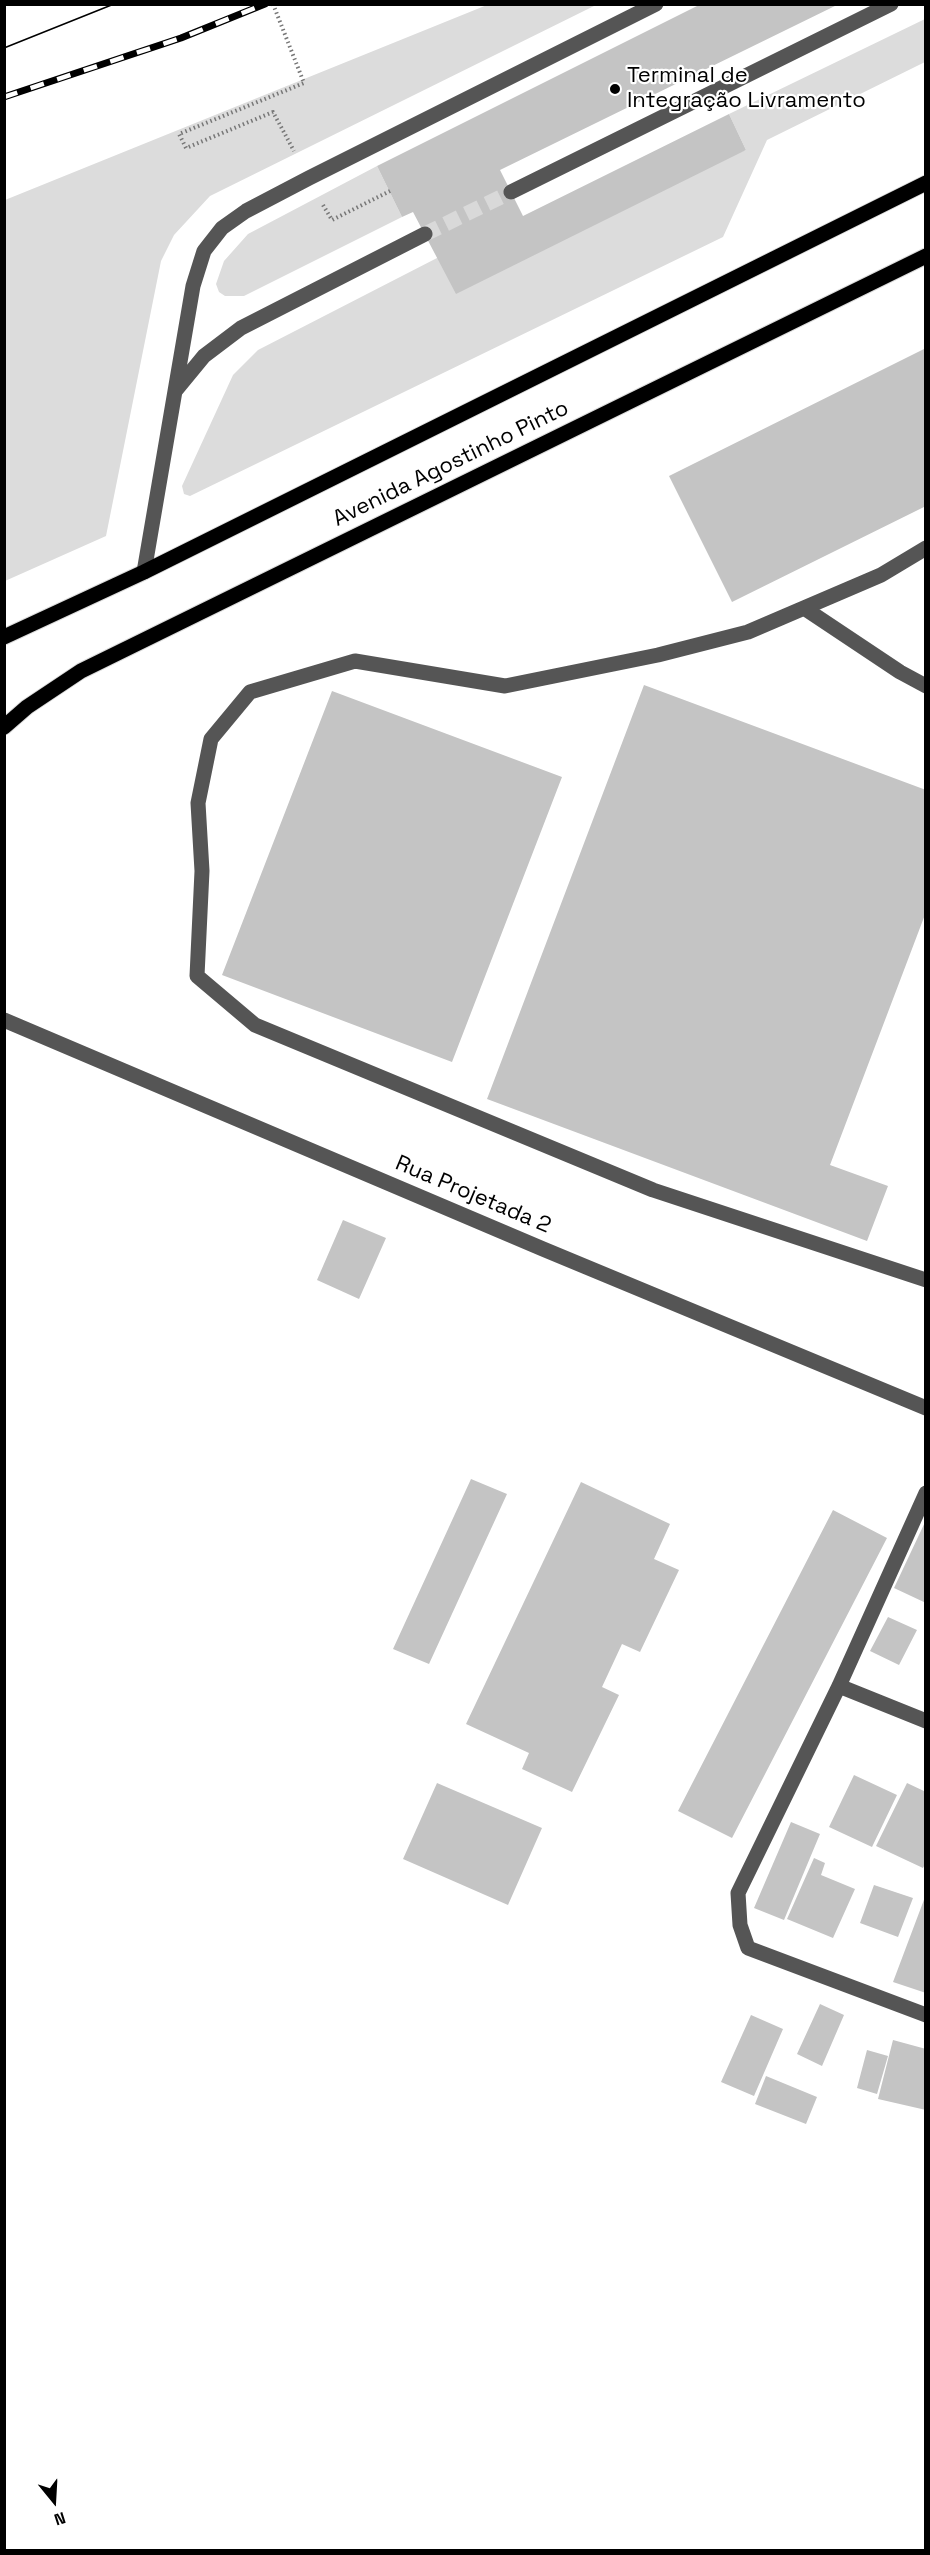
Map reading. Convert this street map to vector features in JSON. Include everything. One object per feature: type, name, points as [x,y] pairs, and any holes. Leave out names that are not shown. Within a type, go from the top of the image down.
[{"type":"main road","name":"Avenida Agostinho Pinto","points":[[4,637],[144,572],[926,183]]},
{"type":"main road","name":"Avenida Agostinho Pinto","points":[[4,727],[27,707],[81,670],[926,256]]},
{"type":"street","points":[[144,572],[193,286],[204,251],[222,228],[246,211],[298,184],[656,4]]},
{"type":"street","points":[[511,192],[891,4]]},
{"type":"street","points":[[174,392],[204,356],[241,328],[425,234]]},
{"type":"street","points":[[926,548],[881,575],[748,632],[658,655],[505,686],[355,661],[250,692],[211,739],[198,803],[202,871],[197,976],[255,1025],[653,1190],[926,1280]]},
{"type":"street","points":[[804,608],[926,686]]},
{"type":"street","name":"Rua Projetada 2","points":[[4,1020],[532,1245],[926,1408]]},
{"type":"street","points":[[926,1493],[839,1686],[738,1893],[740,1925],[748,1948],[926,2015]]},
{"type":"street","points":[[839,1686],[926,1721]]},
{"type":"path","points":[[273,4],[304,83],[179,134],[186,148],[273,112]]},
{"type":"shaded area","points":[[487,5],[596,5],[210,196],[174,235],[161,261],[106,536],[5,581],[5,200]]},
{"type":"shaded area","points":[[925,19],[925,62],[767,140],[723,237],[190,496],[184,494],[182,486],[233,375],[258,350],[437,258],[746,150],[729,114]]},
{"type":"shaded area","points":[[377,166],[402,217],[244,296],[225,296],[219,292],[216,284],[224,261],[248,234]]},
{"type":"building","points":[[701,4],[839,4],[500,170],[523,216],[729,114],[746,150],[456,294],[413,212],[402,217],[377,166]]},
{"type":"building","points":[[926,348],[926,506],[732,602],[669,476]]},
{"type":"building","points":[[644,685],[926,790],[926,912],[830,1165],[888,1186],[867,1241],[487,1099]]},
{"type":"building","points":[[332,691],[562,777],[452,1062],[222,975]]},
{"type":"building","points":[[343,1220],[386,1238],[359,1299],[317,1280]]},
{"type":"building","points":[[471,1479],[507,1494],[429,1664],[393,1649]]},
{"type":"building","points":[[581,1482],[670,1524],[654,1559],[679,1570],[640,1652],[622,1644],[602,1687],[619,1695],[572,1792],[522,1769],[529,1753],[466,1724]]},
{"type":"building","points":[[833,1510],[887,1538],[732,1838],[678,1811]]},
{"type":"building","points":[[926,1520],[926,1603],[894,1588]]},
{"type":"building","points":[[888,1617],[917,1630],[899,1665],[870,1651]]},
{"type":"building","points":[[854,1775],[897,1795],[872,1847],[829,1827]]},
{"type":"building","points":[[437,1783],[542,1828],[508,1905],[403,1859]]},
{"type":"building","points":[[907,1783],[926,1792],[926,1862],[923,1868],[876,1846]]},
{"type":"building","points":[[791,1822],[820,1834],[784,1920],[754,1908]]},
{"type":"building","points":[[814,1858],[825,1863],[821,1875],[855,1889],[833,1938],[787,1919]]},
{"type":"building","points":[[874,1885],[913,1898],[898,1937],[860,1923]]},
{"type":"building","points":[[926,1897],[926,1993],[893,1982]]},
{"type":"building","points":[[820,2004],[844,2015],[822,2066],[797,2054]]},
{"type":"building","points":[[751,2015],[783,2029],[754,2096],[721,2082]]},
{"type":"building","points":[[893,2040],[926,2049],[926,2110],[878,2099]]},
{"type":"building","points":[[867,2050],[888,2056],[877,2094],[857,2088]]},
{"type":"building","points":[[766,2076],[817,2097],[806,2124],[755,2104]]},
{"type":"tunnel","points":[[425,234],[511,192]]},
{"type":"tram line","points":[[4,48],[114,4]]},
{"type":"railway","points":[[4,97],[181,38],[265,4]]},
{"type":"place","name":"Terminal de Integração Livramento","points":[[615,89]]}]
